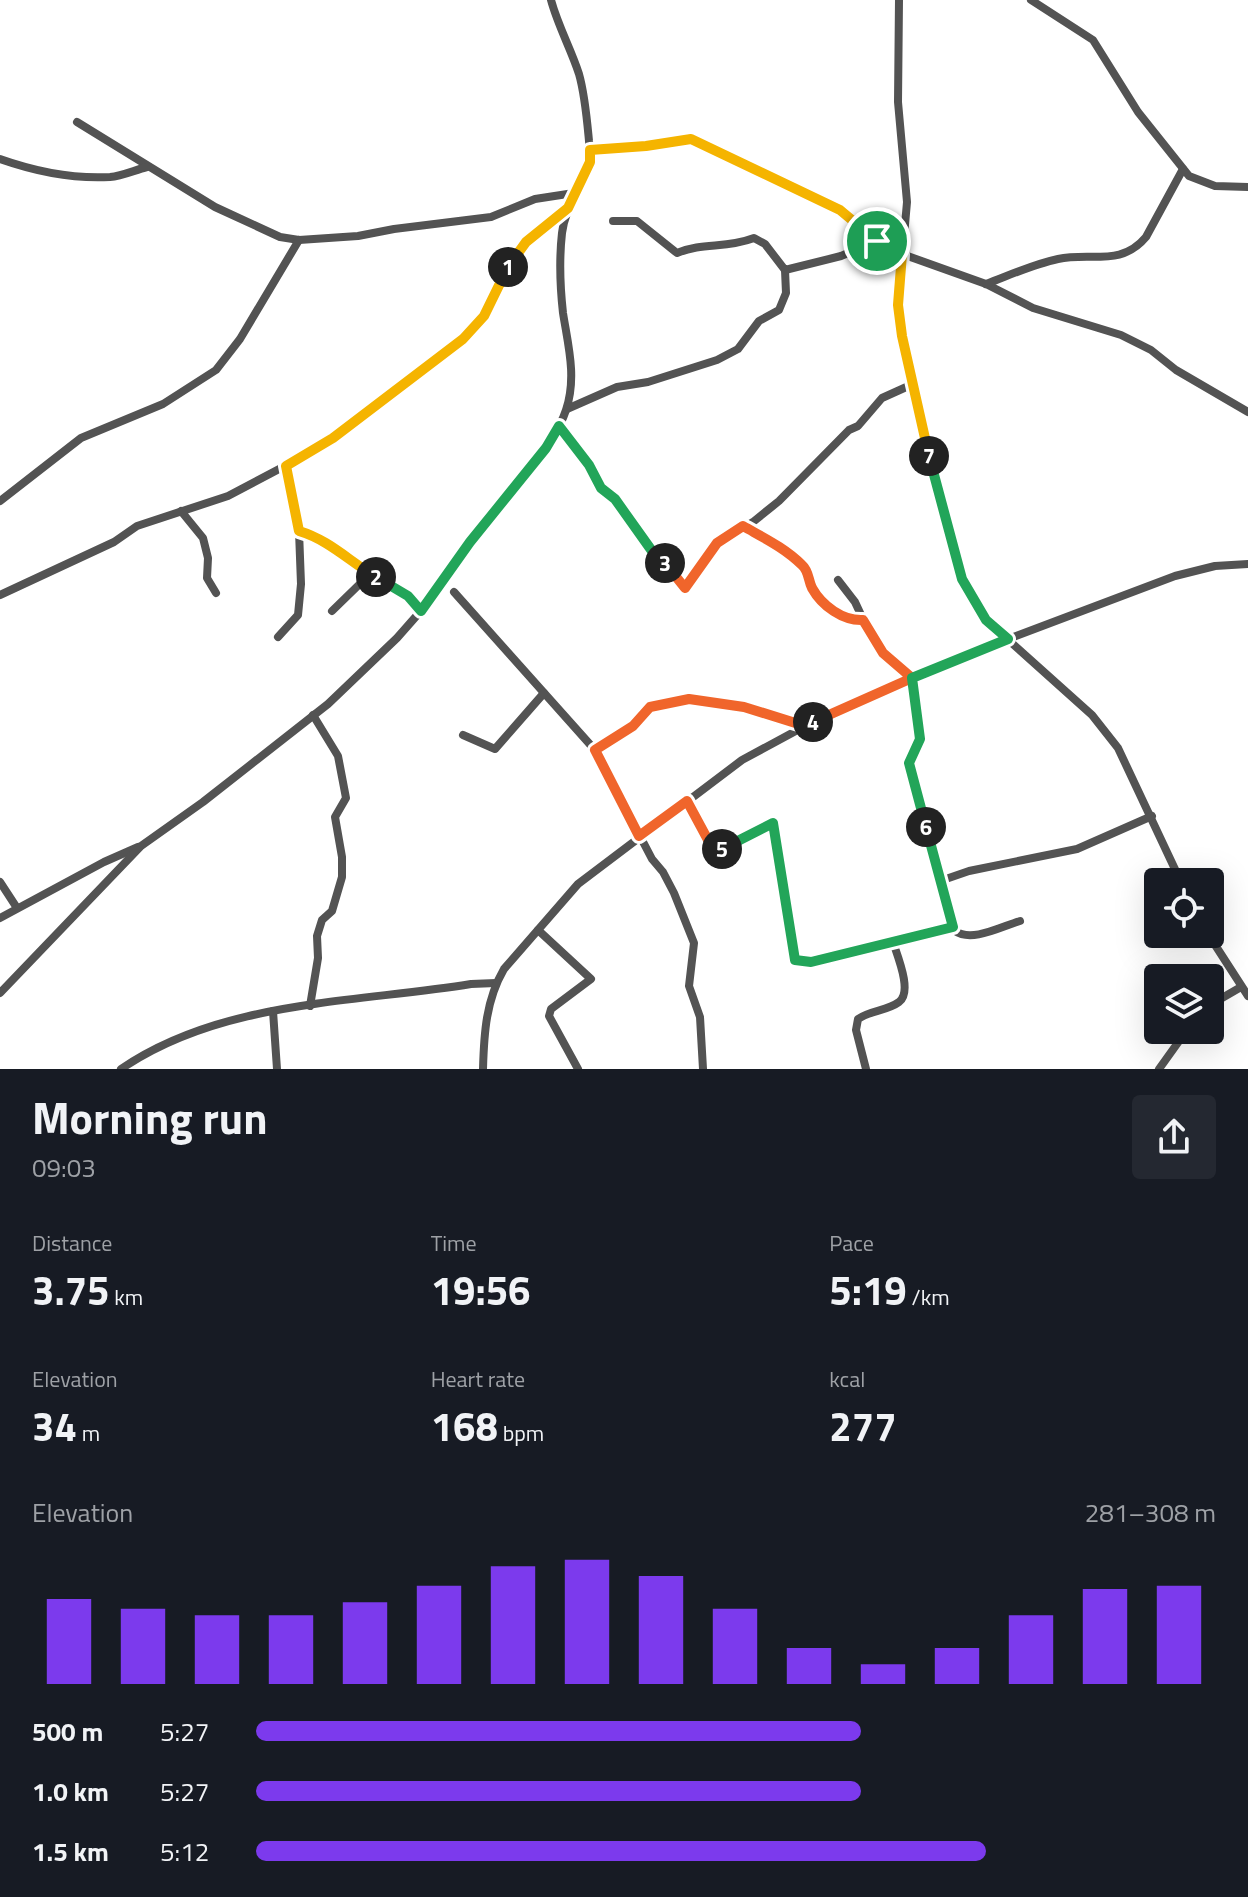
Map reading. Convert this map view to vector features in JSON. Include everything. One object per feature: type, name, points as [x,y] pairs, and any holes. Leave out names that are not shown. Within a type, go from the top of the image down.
[{"type":"street","points":[[0,993],[141,846],[203,802],[345,690],[421,611],[470,542],[546,448],[559,426],[567,409],[572,355],[563,314],[560,267],[563,224],[590,162],[590,150],[580,78],[551,0]]},
{"type":"street","points":[[899,0],[898,102],[907,202],[898,305],[913,384],[962,579],[986,620],[1092,715],[1118,748],[1175,868]]},
{"type":"street","points":[[1031,0],[1093,40],[1138,112],[1189,176],[1215,186],[1248,187]]},
{"type":"street","points":[[77,122],[215,207],[280,237],[299,240],[358,236],[491,217],[535,199],[574,193]]},
{"type":"street","points":[[590,150],[691,139],[840,210],[877,241],[902,254],[986,284],[1033,308],[1131,340],[1248,412]]},
{"type":"street","points":[[0,159],[26,168],[87,176],[113,177],[147,167]]},
{"type":"street","points":[[986,284],[1055,260],[1077,256],[1114,258],[1138,247],[1183,169]]},
{"type":"street","points":[[0,595],[114,542],[137,526],[228,496],[333,438],[463,339],[484,316],[514,256],[526,242],[568,208]]},
{"type":"street","points":[[567,409],[617,387],[648,382],[717,360],[738,349],[759,321],[779,310],[786,293],[785,270],[765,244],[754,238],[725,247],[703,245],[677,253],[637,221],[613,221]]},
{"type":"street","points":[[0,501],[81,438],[163,404],[216,370],[240,339],[299,240]]},
{"type":"street","points":[[785,270],[841,256],[877,241]]},
{"type":"street","points":[[559,426],[589,465],[601,488],[615,499],[652,551],[685,588],[717,543],[761,515],[789,492],[849,430],[858,426],[875,404],[913,384]]},
{"type":"street","points":[[278,637],[298,615],[301,584],[299,531],[286,466]]},
{"type":"street","points":[[181,511],[203,538],[208,558],[207,578],[216,593]]},
{"type":"street","points":[[743,526],[789,553],[806,568],[813,588],[828,606],[850,621],[863,620]]},
{"type":"street","points":[[299,531],[333,545],[355,565],[408,596],[421,611]]},
{"type":"street","points":[[483,1069],[484,1033],[496,983],[504,969],[578,884],[742,760],[805,726],[1008,639],[1175,576],[1215,566],[1248,564]]},
{"type":"street","points":[[332,611],[370,574]]},
{"type":"street","points":[[838,580],[855,602],[883,653],[912,678],[920,739],[909,763],[953,927],[960,935],[979,935],[1020,921]]},
{"type":"street","points":[[454,592],[595,750],[639,836],[674,893],[694,943],[689,986],[700,1017],[703,1069]]},
{"type":"street","points":[[463,735],[495,749],[544,693]]},
{"type":"street","points":[[595,750],[633,726],[650,707],[689,699],[744,707],[805,726]]},
{"type":"street","points":[[310,1006],[318,958],[317,936],[322,920],[332,911],[342,877],[335,817],[346,798],[338,756],[313,715]]},
{"type":"street","points":[[687,801],[715,853],[773,823],[795,960],[811,962],[835,958],[953,927]]},
{"type":"street","points":[[940,881],[969,871],[1077,849],[1152,816]]},
{"type":"street","points":[[0,918],[104,862],[141,846]]},
{"type":"street","points":[[0,882],[17,908]]},
{"type":"street","points":[[538,930],[591,979],[551,1009],[549,1016],[578,1069]]},
{"type":"street","points":[[866,1069],[856,1030],[858,1019],[868,1012],[900,1002],[905,995],[906,987],[893,942]]},
{"type":"street","points":[[1217,948],[1246,992],[1224,1000]]},
{"type":"street","points":[[121,1069],[141,1055],[198,1029],[273,1011],[496,983]]},
{"type":"street","points":[[273,1011],[277,1069]]},
{"type":"street","points":[[1159,1069],[1177,1044]]},
{"type":"route","points":[[877,241],[840,210],[691,139],[590,150],[590,162],[568,208],[526,242],[514,256],[493,301],[472,331],[350,427],[286,466],[299,531],[333,545],[355,565],[408,596],[421,611],[470,542],[546,448],[559,426],[589,465],[601,488],[615,499],[652,551],[685,588],[717,543],[743,526],[789,553],[806,568],[813,588],[828,606],[850,621],[863,620],[883,653],[912,678],[805,726],[744,707],[702,700],[689,699],[650,707],[633,726],[595,750],[639,836],[687,801],[715,853],[773,823],[795,960],[811,962],[953,927],[909,763],[920,739],[912,678],[1008,639],[986,620],[962,579],[902,336],[898,305],[902,254],[877,241]]}]
